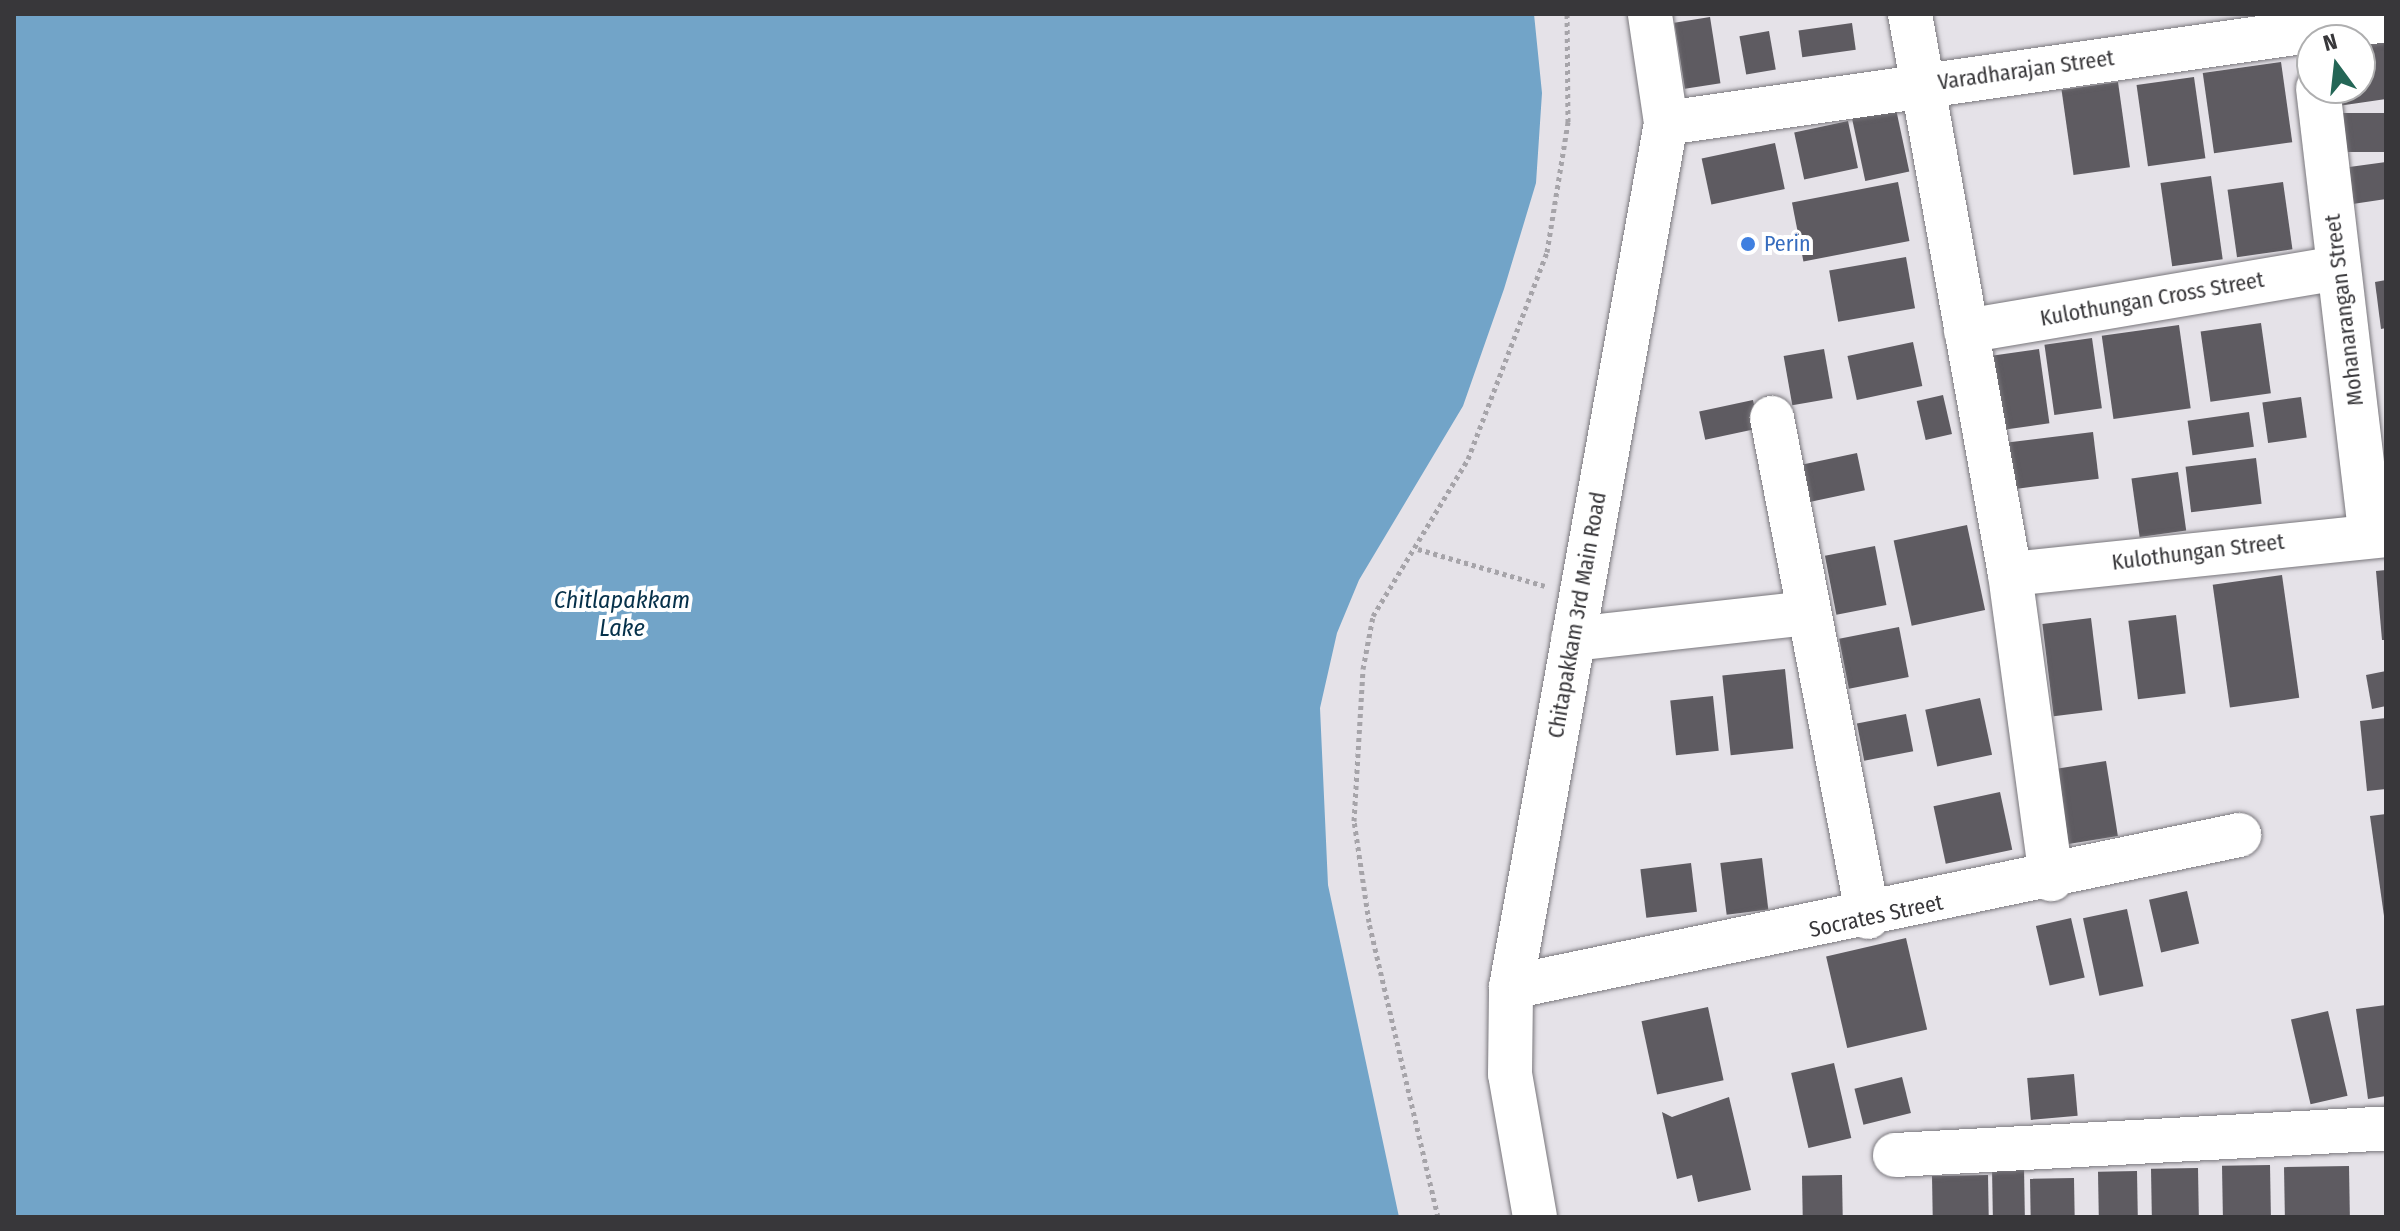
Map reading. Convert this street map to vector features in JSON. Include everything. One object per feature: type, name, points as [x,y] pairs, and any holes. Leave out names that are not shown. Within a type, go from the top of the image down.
[{"type":"street","name":"Chitapakkam 3rd Main Road","points":[[1535,1217],[1510,1074],[1511,987],[1666,123],[1650,14]]},
{"type":"street","points":[[1910,14],[1920,84],[2010,574],[2051,879]]},
{"type":"street","name":"Varadharajan Street","points":[[2366,24],[2386,20]]},
{"type":"street","name":"Varadharajan Street","points":[[1666,123],[1920,84],[2157,33],[2296,35]]},
{"type":"street","name":"Mohanarangan Street","points":[[2320,104],[2339,268],[2378,534]]},
{"type":"street","name":"Kulothungan Cross Street","points":[[1966,331],[2339,268]]},
{"type":"street","points":[[1772,418],[1868,917]]},
{"type":"street","name":"Kulothungan Street","points":[[2010,574],[2378,534]]},
{"type":"street","points":[[1573,639],[1808,613]]},
{"type":"street","name":"Socrates Street","points":[[1511,987],[2051,879],[2239,835]]},
{"type":"street","points":[[1895,1155],[2386,1128]]},
{"type":"path","points":[[1438,1217],[1369,922],[1354,821],[1373,616],[1418,549],[1468,459],[1547,252],[1568,122],[1567,14]]},
{"type":"path","points":[[1418,549],[1580,596]]},
{"type":"water","name":"Chitlapakkam Lake","points":[[14,14],[1534,14],[1542,93],[1536,183],[1504,289],[1463,406],[1359,580],[1337,633],[1320,708],[1328,885],[1399,1217],[14,1217]]},
{"type":"building","points":[[1710,17],[1720,83],[1685,89],[1674,23]]},
{"type":"building","points":[[1852,23],[1856,50],[1802,57],[1799,31]]},
{"type":"building","points":[[1769,31],[1776,69],[1746,75],[1739,36]]},
{"type":"building","points":[[2386,39],[2386,99],[2376,100],[2376,41]]},
{"type":"building","points":[[2281,62],[2292,142],[2214,153],[2203,73]]},
{"type":"building","points":[[2194,77],[2205,158],[2148,166],[2137,85]]},
{"type":"building","points":[[2118,82],[2130,167],[2074,175],[2062,90]]},
{"type":"building","points":[[1896,109],[1909,172],[1865,181],[1852,118]]},
{"type":"building","points":[[2335,113],[2386,113],[2386,152],[2335,152]]},
{"type":"building","points":[[1848,121],[1858,168],[1804,179],[1794,132]]},
{"type":"building","points":[[1775,143],[1785,189],[1711,205],[1702,159]]},
{"type":"building","points":[[2386,162],[2386,199],[2346,205],[2342,168]]},
{"type":"building","points":[[2211,176],[2223,259],[2172,266],[2160,183]]},
{"type":"building","points":[[1898,182],[1909,241],[1803,262],[1792,203]]},
{"type":"building","points":[[2283,182],[2292,249],[2237,257],[2228,190]]},
{"type":"building","points":[[1906,257],[1915,308],[1838,322],[1829,271]]},
{"type":"building","points":[[2386,280],[2386,328],[2381,329],[2375,282]]},
{"type":"building","points":[[2261,323],[2271,393],[2210,402],[2201,331]]},
{"type":"building","points":[[2179,325],[2191,408],[2113,419],[2102,336]]},
{"type":"building","points":[[2092,338],[2102,408],[2054,415],[2044,345]]},
{"type":"building","points":[[1913,342],[1922,386],[1857,400],[1847,356]]},
{"type":"building","points":[[1824,349],[1833,398],[1792,405],[1784,356]]},
{"type":"building","points":[[2039,349],[2049,423],[2004,430],[1993,355]]},
{"type":"building","points":[[1943,395],[1952,434],[1926,440],[1917,401]]},
{"type":"building","points":[[2301,397],[2307,438],[2268,443],[2262,402]]},
{"type":"building","points":[[1753,400],[1759,428],[1705,440],[1699,411]]},
{"type":"building","points":[[2249,412],[2254,447],[2192,455],[2188,421]]},
{"type":"building","points":[[2093,432],[2099,479],[2013,489],[2008,442]]},
{"type":"building","points":[[1857,453],[1865,490],[1801,504],[1793,467]]},
{"type":"building","points":[[2256,458],[2262,504],[2191,512],[2186,467]]},
{"type":"building","points":[[2178,472],[2186,530],[2140,537],[2131,479]]},
{"type":"building","points":[[1967,525],[1985,610],[1912,626],[1894,541]]},
{"type":"building","points":[[1875,546],[1886,605],[1836,615],[1825,556]]},
{"type":"building","points":[[2386,570],[2386,640],[2382,640],[2376,571]]},
{"type":"building","points":[[2282,575],[2299,698],[2230,708],[2213,585]]},
{"type":"building","points":[[2176,615],[2186,693],[2138,699],[2128,621]]},
{"type":"building","points":[[2091,618],[2102,710],[2054,716],[2042,624]]},
{"type":"building","points":[[1899,627],[1909,677],[1849,689],[1839,639]]},
{"type":"building","points":[[1785,669],[1793,749],[1731,755],[1722,676]]},
{"type":"building","points":[[2386,671],[2386,706],[2372,709],[2366,675]]},
{"type":"building","points":[[1713,696],[1719,751],[1676,755],[1670,700]]},
{"type":"building","points":[[1980,698],[1992,755],[1937,766],[1925,710]]},
{"type":"building","points":[[1906,714],[1913,751],[1864,761],[1857,724]]},
{"type":"building","points":[[2386,718],[2386,789],[2367,791],[2360,721]]},
{"type":"building","points":[[2106,761],[2118,836],[2069,844],[2057,769]]},
{"type":"building","points":[[2000,792],[2012,850],[1946,864],[1933,806]]},
{"type":"building","points":[[2386,814],[2386,916],[2384,916],[2370,816]]},
{"type":"building","points":[[1762,858],[1768,910],[1727,915],[1720,863]]},
{"type":"building","points":[[1691,863],[1697,912],[1646,918],[1640,869]]},
{"type":"building","points":[[2187,891],[2199,944],[2161,952],[2149,900]]},
{"type":"building","points":[[2127,909],[2143,986],[2099,996],[2083,918]]},
{"type":"building","points":[[2071,918],[2085,977],[2050,986],[2036,926]]},
{"type":"building","points":[[1906,938],[1927,1030],[1847,1048],[1826,956]]},
{"type":"building","points":[[2386,1005],[2386,1096],[2368,1099],[2356,1009]]},
{"type":"building","points":[[1708,1007],[1724,1080],[1657,1094],[1641,1021]]},
{"type":"building","points":[[2328,1011],[2348,1096],[2311,1104],[2291,1020]]},
{"type":"building","points":[[1834,1063],[1851,1138],[1808,1148],[1791,1073]]},
{"type":"building","points":[[2074,1074],[2078,1116],[2031,1120],[2027,1078]]},
{"type":"building","points":[[1902,1077],[1911,1113],[1863,1125],[1854,1089]]},
{"type":"building","points":[[1729,1097],[1751,1190],[1698,1202],[1692,1175],[1677,1179],[1662,1112],[1672,1117]]},
{"type":"building","points":[[2270,1165],[2271,1217],[2223,1217],[2222,1166]]},
{"type":"building","points":[[2349,1166],[2350,1217],[2285,1217],[2284,1167]]},
{"type":"building","points":[[2024,1167],[2025,1217],[1993,1217],[1992,1168]]},
{"type":"building","points":[[2198,1168],[2199,1217],[2152,1217],[2151,1169]]},
{"type":"building","points":[[2137,1171],[2138,1217],[2099,1217],[2098,1172]]},
{"type":"building","points":[[1842,1175],[1843,1217],[1803,1217],[1802,1176]]},
{"type":"building","points":[[1988,1175],[1989,1217],[1933,1217],[1932,1176]]},
{"type":"building","points":[[2074,1178],[2075,1217],[2031,1217],[2030,1179]]},
{"type":"place","name":"Perin","points":[[1748,244]]}]
